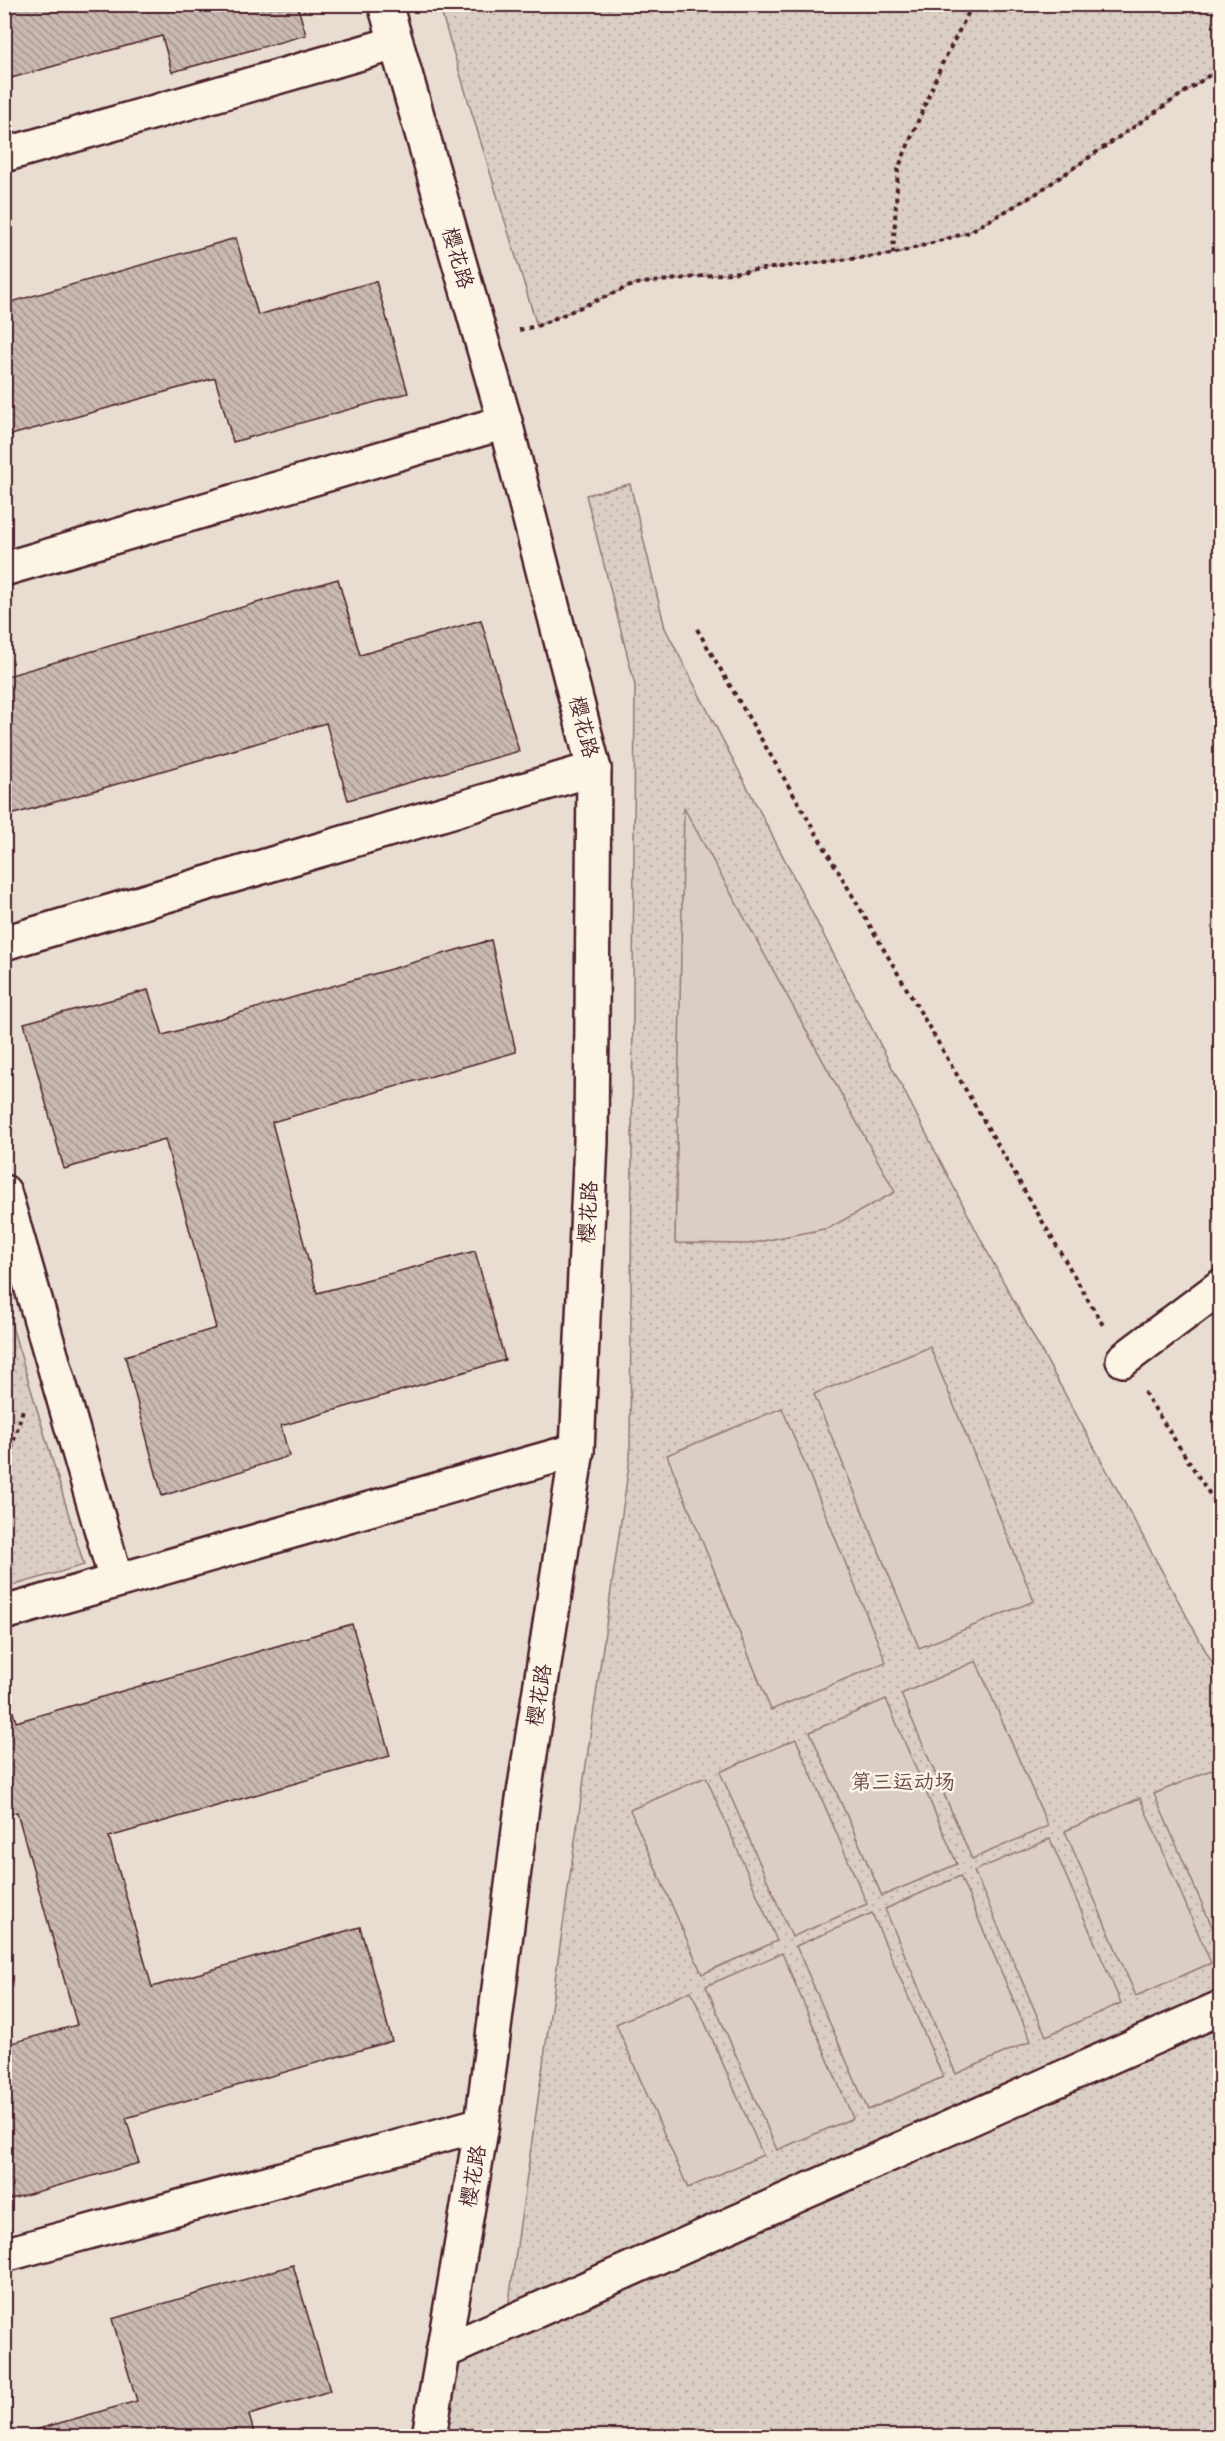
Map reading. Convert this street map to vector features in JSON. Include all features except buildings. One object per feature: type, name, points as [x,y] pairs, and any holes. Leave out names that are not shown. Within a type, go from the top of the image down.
[{"type":"street","name":"樱花路","points":[[386,4],[506,422],[594,769],[591,1141],[577,1450],[522,1806],[482,2124],[429,2436]]},
{"type":"street","points":[[4,155],[396,43]]},
{"type":"street","points":[[4,569],[506,422]]},
{"type":"street","points":[[4,943],[594,769]]},
{"type":"street","points":[[4,1192],[116,1580]]},
{"type":"street","points":[[1124,1360],[1221,1287]]},
{"type":"street","points":[[4,1612],[577,1450]]},
{"type":"street","points":[[443,2352],[1221,2008]]},
{"type":"street","points":[[4,2255],[482,2124]]},
{"type":"path","points":[[893,254],[898,169],[942,64],[974,4]]},
{"type":"path","points":[[482,339],[537,326],[635,284],[893,254],[967,233],[1034,195],[1221,68]]},
{"type":"path","points":[[697,629],[1124,1360],[1221,1510]]},
{"type":"shaded area","points":[[5,5],[1220,5],[1220,2436],[5,2436]]},
{"type":"green space","points":[[439,5],[1220,5],[1220,68],[1034,195],[967,233],[893,254],[635,284],[537,326]]},
{"type":"green space","name":"第三运动场","points":[[630,484],[665,628],[991,1259],[1220,1677],[1220,1991],[507,2315],[630,1458],[635,685],[586,495]]},
{"type":"green space","points":[[684,808],[895,1192],[829,1228],[748,1244],[675,1243]]},
{"type":"green space","points":[[4,1300],[84,1565],[5,1588],[4,1588]]},
{"type":"green space","points":[[930,1347],[1034,1601],[919,1648],[814,1394]]},
{"type":"green space","points":[[782,1408],[886,1662],[771,1710],[667,1455]]},
{"type":"green space","points":[[976,1661],[1048,1826],[972,1859],[901,1694]]},
{"type":"green space","points":[[886,1699],[957,1864],[882,1896],[810,1732]]},
{"type":"green space","points":[[796,1739],[867,1904],[792,1937],[720,1772]]},
{"type":"green space","points":[[1220,1766],[1220,1945],[1154,1794]]},
{"type":"green space","points":[[706,1777],[777,1941],[702,1974],[630,1810]]},
{"type":"green space","points":[[1140,1798],[1211,1963],[1136,1996],[1065,1831]]},
{"type":"green space","points":[[1050,1839],[1121,2003],[1046,2036],[974,1871]]},
{"type":"green space","points":[[960,1876],[1031,2041],[956,2074],[885,1909]]},
{"type":"green space","points":[[872,1913],[943,2077],[868,2110],[796,1946]]},
{"type":"green space","points":[[782,1953],[853,2118],[777,2150],[706,1986]]},
{"type":"green space","points":[[691,1991],[763,2155],[688,2188],[616,2024]]},
{"type":"green space","points":[[1220,2008],[1220,2436],[429,2436],[443,2352]]}]
